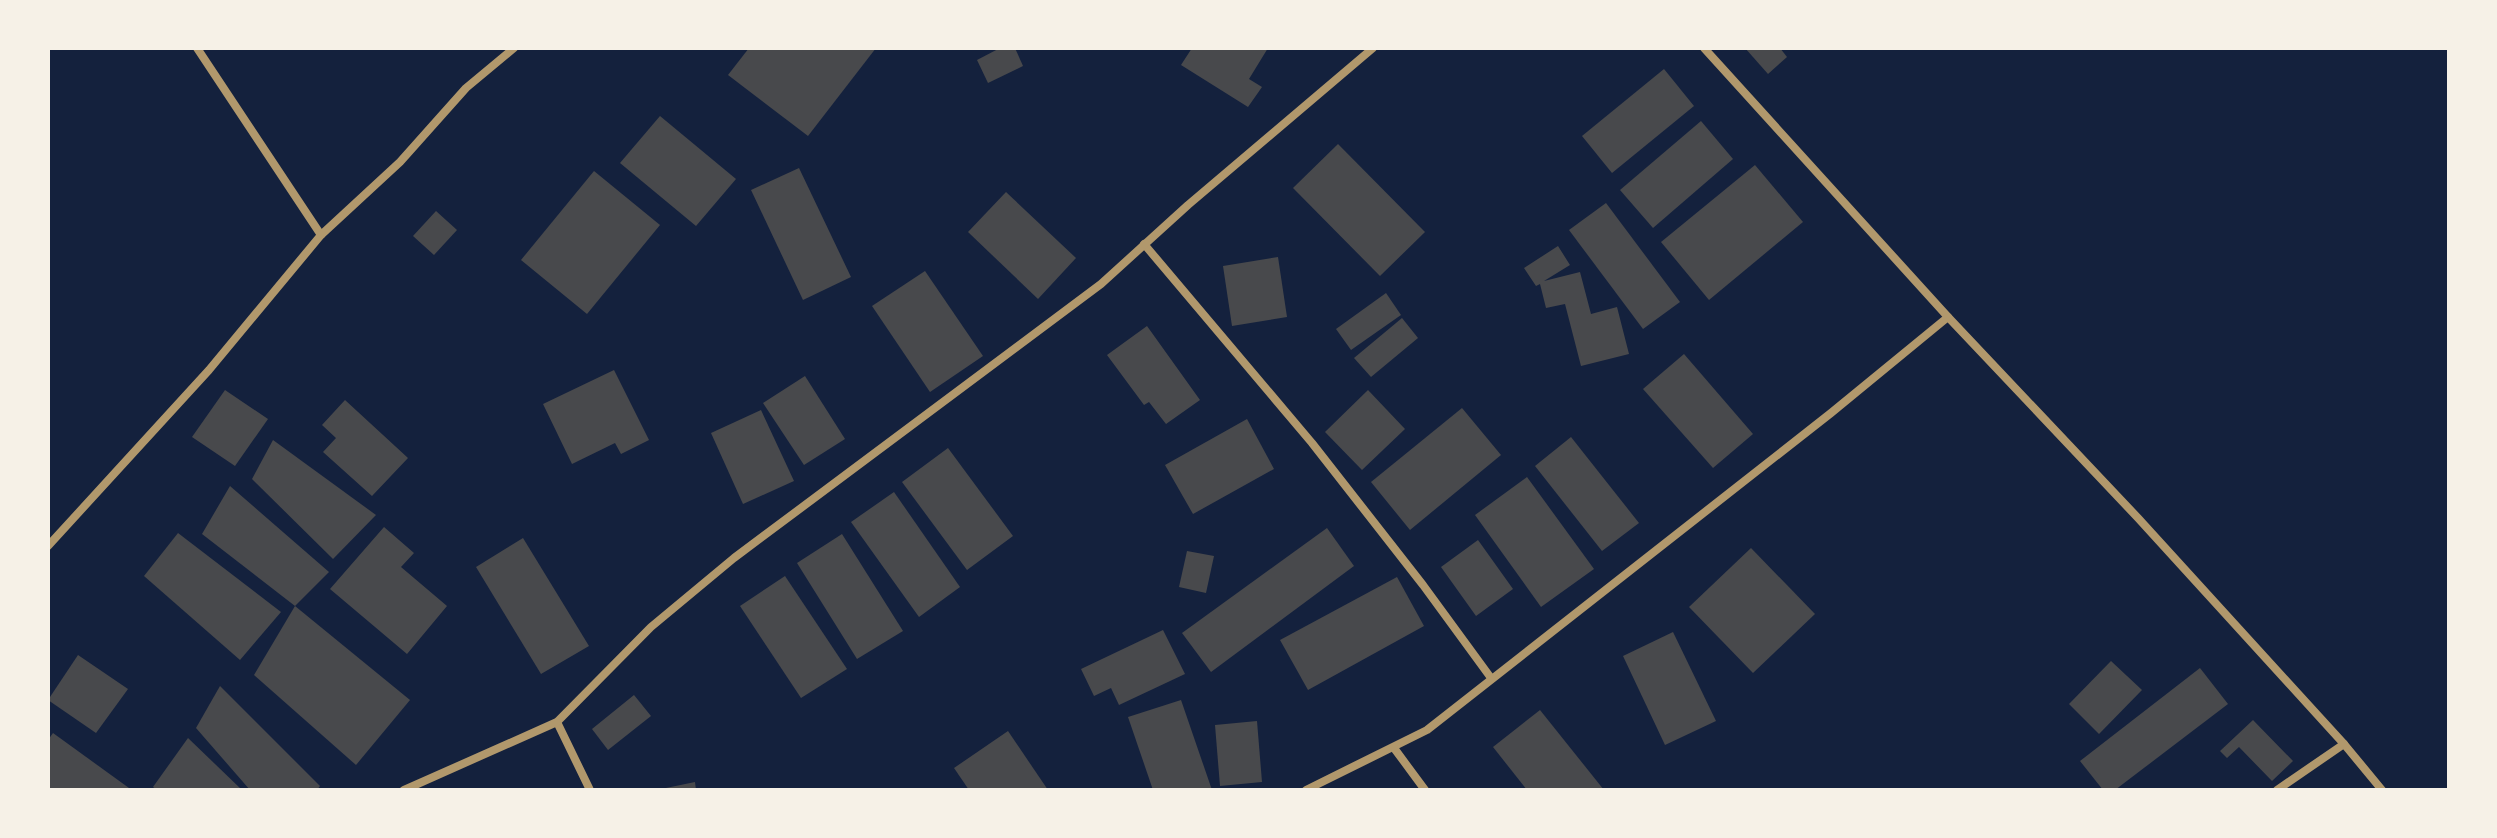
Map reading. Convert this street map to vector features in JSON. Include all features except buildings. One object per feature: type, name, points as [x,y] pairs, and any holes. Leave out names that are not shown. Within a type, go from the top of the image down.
[{"type":"street","points":[[197,48],[321,235]]},
{"type":"street","points":[[48,546],[209,370],[321,235],[400,162],[466,88],[514,48]]},
{"type":"street","points":[[404,790],[557,722],[651,627],[734,558],[1101,284],[1373,48]]},
{"type":"street","points":[[1704,48],[1948,317],[2138,518],[2344,744],[2382,790]]},
{"type":"street","points":[[1144,244],[1312,443],[1491,678]]},
{"type":"street","points":[[1306,790],[1427,730],[1831,413],[1948,317]]},
{"type":"street","points":[[557,722],[590,790]]},
{"type":"street","points":[[2277,790],[2344,744]]},
{"type":"street","points":[[1394,748],[1425,790]]}]
